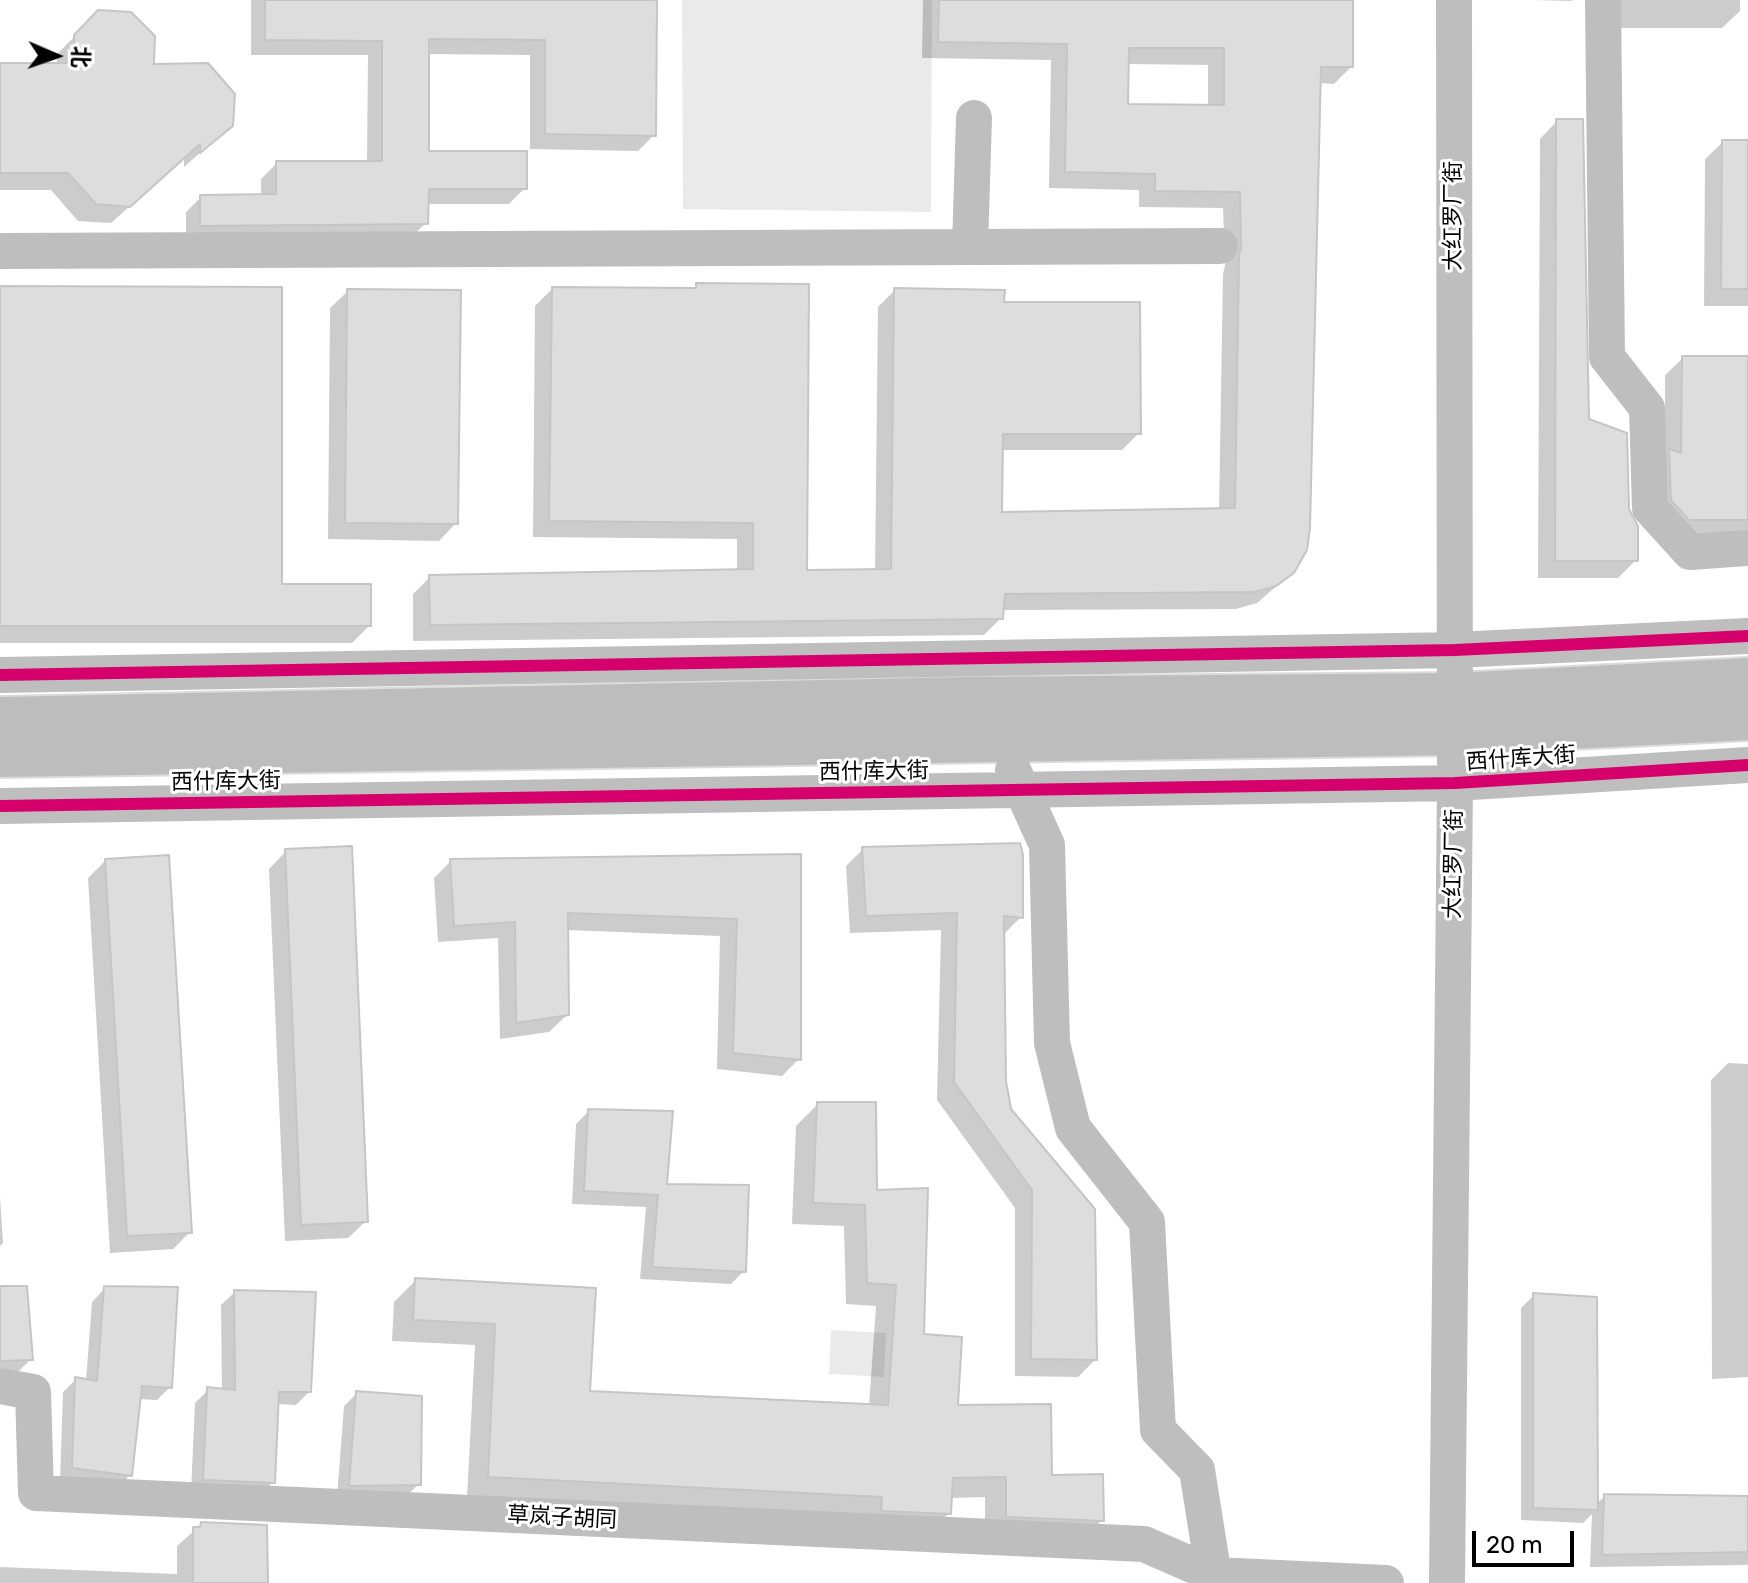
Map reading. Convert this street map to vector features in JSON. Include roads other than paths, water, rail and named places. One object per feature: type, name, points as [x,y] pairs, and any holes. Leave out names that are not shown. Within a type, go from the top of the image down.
[{"type":"main road","name":"西什库大街","points":[[0,755],[1001,740],[1455,714],[1748,680]]},
{"type":"main road","name":"西什库大街","points":[[0,719],[969,699],[1455,714],[1748,718]]},
{"type":"street","name":"大红罗厂街","points":[[1447,1583],[1455,783],[1454,0]]},
{"type":"street","points":[[1603,0],[1607,357],[1647,408],[1650,508],[1690,552],[1748,548]]},
{"type":"street","points":[[970,247],[974,118]]},
{"type":"street","points":[[0,251],[1220,246]]},
{"type":"street","points":[[0,675],[1455,650],[1748,636]]},
{"type":"street","points":[[1001,740],[1047,845],[1052,1043],[1073,1128],[1147,1222],[1158,1430],[1197,1470],[1215,1579],[1386,1583]]},
{"type":"street","name":"西什库大街","points":[[0,806],[1455,783],[1748,765]]},
{"type":"street","name":"草岚子胡同","points":[[0,1386],[33,1392],[36,1493],[1144,1544],[1215,1579]]}]
